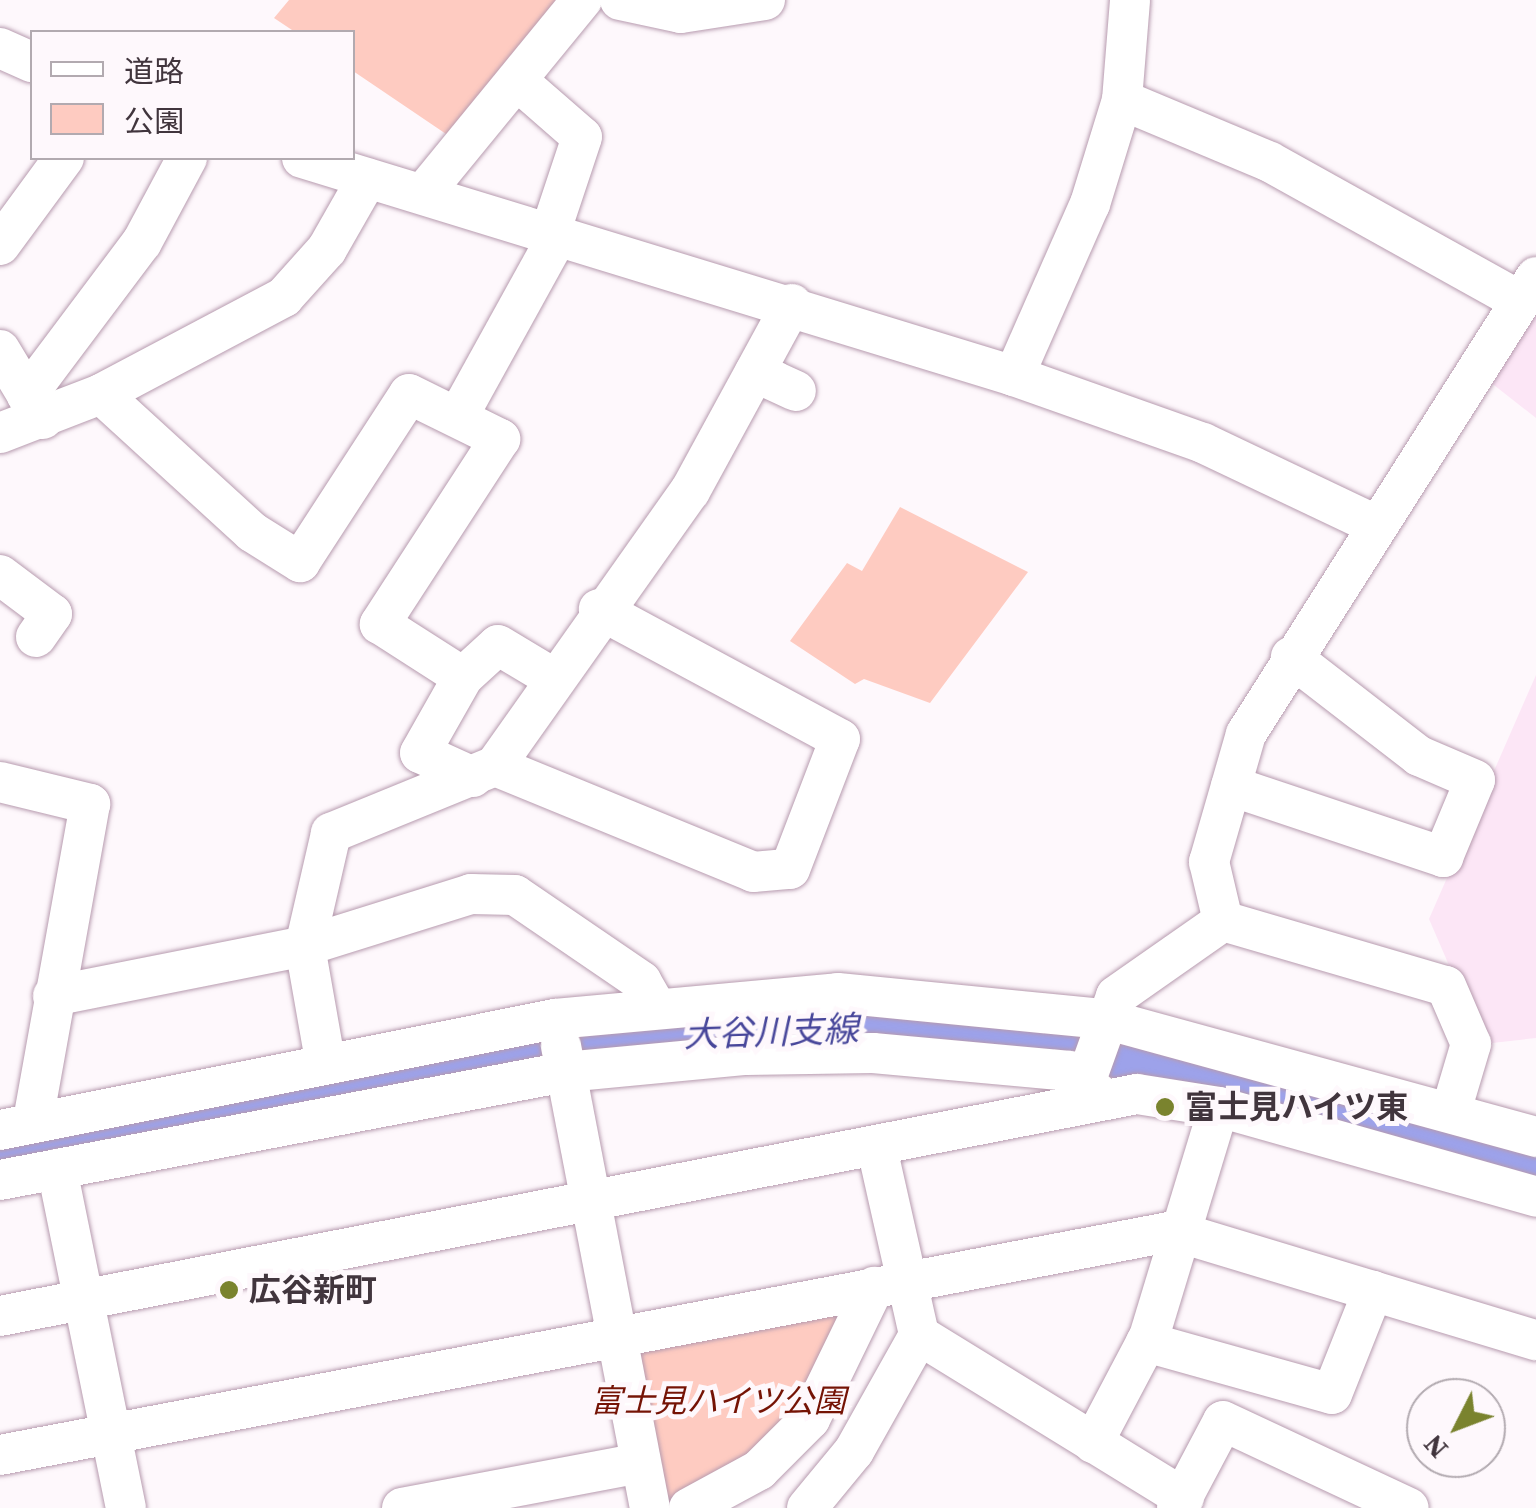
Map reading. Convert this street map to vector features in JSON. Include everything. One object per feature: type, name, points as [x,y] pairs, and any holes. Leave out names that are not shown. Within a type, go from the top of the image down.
[{"type":"street","points":[[423,194],[520,83],[582,0]]},
{"type":"street","points":[[620,0],[681,13],[746,1]]},
{"type":"street","points":[[1014,376],[1090,204],[1122,100],[1130,0]]},
{"type":"street","points":[[0,48],[30,61]]},
{"type":"street","points":[[460,412],[552,238],[582,138],[520,83]]},
{"type":"street","points":[[1122,100],[1270,162],[1528,289],[1291,657],[1246,734],[1210,862],[1223,921]]},
{"type":"street","points":[[0,245],[63,160]]},
{"type":"street","points":[[0,433],[35,408],[142,242],[186,160]]},
{"type":"street","points":[[308,160],[552,238],[792,304],[1014,376],[1202,443],[1376,525]]},
{"type":"street","points":[[35,408],[101,394],[284,297],[327,249],[367,178]]},
{"type":"street","points":[[325,1060],[305,946],[330,833],[484,771],[690,491],[792,304]]},
{"type":"street","points":[[0,350],[35,408]]},
{"type":"street","points":[[756,372],[796,391]]},
{"type":"street","points":[[101,394],[252,532],[300,562],[409,394],[460,412],[500,439],[380,624],[463,677]]},
{"type":"street","points":[[0,575],[52,614],[36,637]]},
{"type":"street","points":[[553,678],[498,645],[463,677],[420,753],[484,771],[753,872],[790,870],[840,739],[600,609]]},
{"type":"street","points":[[1231,786],[1442,858],[1476,780],[1419,756],[1291,657]]},
{"type":"street","points":[[0,782],[90,804],[52,996],[16,1126],[325,1060],[561,1046],[1098,1058],[1219,1106],[1536,1196]]},
{"type":"street","points":[[52,996],[305,946],[424,905],[515,895],[642,981],[655,1005]]},
{"type":"street","points":[[1098,1058],[1116,996],[1223,921]]},
{"type":"street","points":[[1223,921],[1446,986],[1471,1044],[1452,1111]]},
{"type":"street","points":[[0,1180],[561,1046],[655,1005],[838,993],[1098,1058],[1452,1111],[1536,1138]]},
{"type":"street","points":[[561,1046],[650,1508]]},
{"type":"street","points":[[0,1316],[876,1148],[1098,1058]]},
{"type":"street","points":[[1093,1443],[1146,1342],[1174,1231],[1219,1106]]},
{"type":"street","points":[[876,1148],[888,1284],[919,1335],[1093,1443],[1180,1503],[1223,1421],[1409,1508]]},
{"type":"street","points":[[57,1169],[126,1508]]},
{"type":"street","points":[[0,1454],[1174,1231],[1536,1340]]},
{"type":"street","points":[[690,1508],[759,1470],[810,1419],[888,1284]]},
{"type":"street","points":[[1146,1342],[1332,1394],[1373,1291]]},
{"type":"street","points":[[807,1508],[854,1451],[919,1335]]},
{"type":"street","points":[[402,1508],[640,1462]]},
{"type":"shaded area","points":[[1536,298],[1536,418],[1485,378]]},
{"type":"shaded area","points":[[1536,675],[1536,1038],[1483,1044],[1429,919]]},
{"type":"green space","points":[[289,0],[562,0],[452,138],[355,72],[355,30],[292,30],[274,18]]},
{"type":"green space","points":[[900,507],[1028,572],[930,703],[864,679],[855,684],[790,641],[847,563],[862,571]]},
{"type":"green space","name":"富士見ハイツ公園","points":[[846,1303],[806,1413],[677,1508],[665,1505],[635,1341]]},
{"type":"waterway","name":"大谷川支線","points":[[0,1157],[584,1044],[730,1028],[871,1028],[1076,1042],[1536,1166]]},
{"type":"place","name":"富士見ハイツ東","points":[[1165,1107]]},
{"type":"place","name":"広谷新町","points":[[229,1290]]}]
